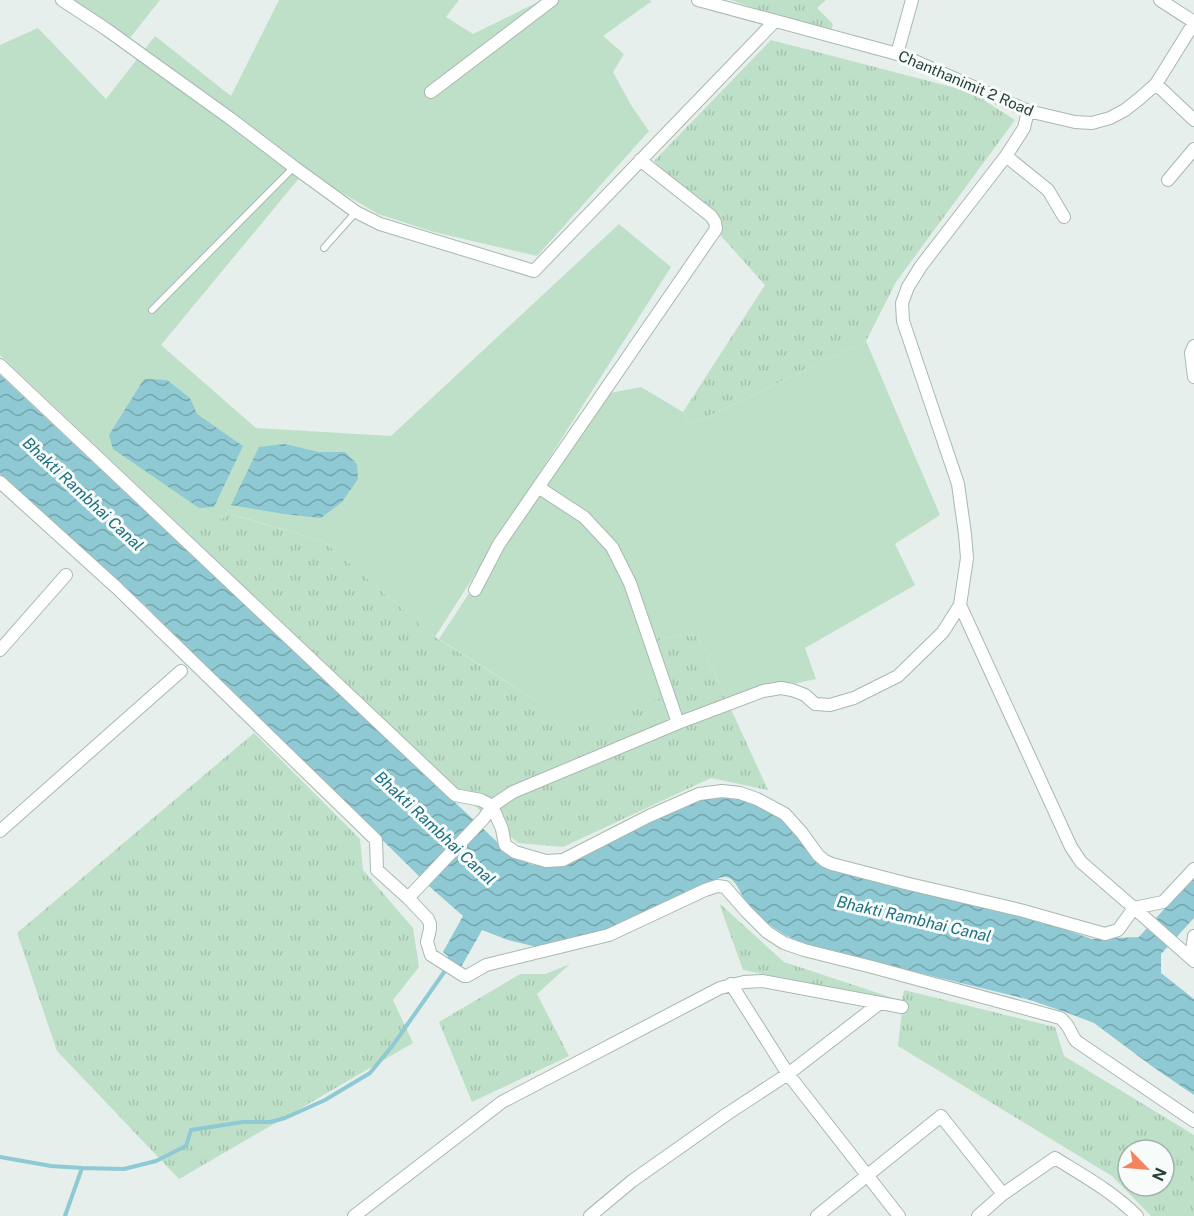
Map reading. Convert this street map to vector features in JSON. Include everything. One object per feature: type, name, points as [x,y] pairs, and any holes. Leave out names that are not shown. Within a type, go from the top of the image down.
[{"type":"street","points":[[62,0],[231,119],[356,212],[380,224],[534,271],[775,21]]},
{"type":"street","points":[[431,92],[552,0]]},
{"type":"street","name":"Chanthanimit 2 Road","points":[[698,0],[897,54],[1028,111],[1075,122],[1092,123],[1110,118],[1125,110],[1156,84],[1194,22]]},
{"type":"street","points":[[897,54],[912,0]]},
{"type":"street","points":[[1160,0],[1194,22]]},
{"type":"street","points":[[1156,84],[1194,120]]},
{"type":"street","points":[[412,893],[484,818],[492,806],[513,792],[678,723],[764,691],[781,688],[792,690],[805,695],[814,704],[831,705],[854,698],[898,676],[943,632],[960,605],[967,558],[958,484],[903,321],[902,303],[908,287],[921,266],[1006,156],[1024,128],[1028,111]]},
{"type":"street","points":[[1168,180],[1194,149]]},
{"type":"street","points":[[1006,156],[1048,190],[1064,218]]},
{"type":"street","points":[[475,590],[495,549],[716,229],[711,216],[640,160]]},
{"type":"street","points":[[1194,346],[1191,352],[1194,377]]},
{"type":"street","points":[[0,365],[455,795],[481,800],[492,806],[502,829],[505,844],[515,852],[546,861],[563,860],[649,816],[699,794],[722,791],[740,793],[785,814],[818,855],[832,864],[905,884],[1020,910],[1105,934],[1118,930],[1138,911],[1162,902],[1194,869]]},
{"type":"street","points":[[0,482],[117,588],[376,840],[377,870],[412,893],[430,924],[427,942],[431,955],[460,974],[466,976],[486,965],[609,935],[717,885],[725,887],[766,932],[804,950],[1060,1018],[1066,1022],[1076,1041],[1194,1121]]},
{"type":"street","points":[[538,487],[585,517],[612,547],[630,583],[678,723]]},
{"type":"street","points":[[0,650],[66,575]]},
{"type":"street","points":[[960,605],[1076,855],[1081,862],[1193,959]]},
{"type":"street","points":[[0,831],[181,671]]},
{"type":"street","points":[[1193,959],[1194,936]]},
{"type":"street","points":[[354,1216],[502,1102],[720,988],[731,984],[762,981],[902,1007]]},
{"type":"street","points":[[731,984],[788,1074],[899,1216]]},
{"type":"street","points":[[590,1216],[632,1181],[788,1074],[880,1003]]},
{"type":"street","points":[[817,1216],[941,1116],[1003,1194]]},
{"type":"street","points":[[978,1216],[1003,1194],[1055,1158],[1108,1191],[1137,1216]]},
{"type":"lane","points":[[152,310],[294,167]]},
{"type":"lane","points":[[324,248],[356,212]]},
{"type":"green space","points":[[68,0],[160,0],[130,38]]},
{"type":"green space","points":[[279,0],[459,0],[446,17],[473,34],[542,0],[652,1],[603,36],[624,54],[613,72],[631,105],[649,131],[537,256],[434,232],[378,214],[305,171],[161,345],[256,428],[391,436],[619,224],[671,267],[435,637],[325,542],[231,514],[189,534],[0,355],[0,45],[38,28],[106,99],[155,36],[231,96]]},
{"type":"green space","points":[[731,0],[826,0],[817,8],[833,24],[831,31],[776,16]]},
{"type":"green space","points":[[771,40],[971,92],[1015,120],[896,282],[866,341],[690,425],[683,412],[765,285],[654,161]]},
{"type":"green space","points":[[866,341],[940,515],[895,544],[915,585],[805,648],[816,679],[726,698],[697,635],[647,639],[661,698],[565,732],[535,700],[439,639],[599,395],[641,387],[683,412],[690,425]]},
{"type":"green space","points":[[230,514],[325,542],[435,637],[535,700],[565,732],[647,639],[697,635],[768,790],[711,778],[563,847],[518,843],[476,807],[189,534]]},
{"type":"green space","points":[[254,733],[360,839],[363,870],[413,928],[419,967],[393,1000],[413,1043],[179,1179],[57,1051],[17,933]]},
{"type":"green space","points":[[719,903],[784,962],[902,1001],[904,990],[1055,1027],[1064,1056],[1194,1135],[1194,1216],[1151,1216],[1133,1198],[1176,1198],[1176,1138],[1116,1138],[1116,1180],[898,1046],[903,1002],[743,970]]},
{"type":"green space","points":[[570,964],[537,994],[569,1056],[472,1102],[439,1022],[520,974],[545,974]]},
{"type":"water","name":"Bhakti Rambhai Canal","points":[[0,375],[512,856],[533,865],[556,865],[690,801],[714,796],[747,798],[787,820],[813,858],[823,867],[898,888],[1033,918],[1092,939],[1139,937],[1194,876],[1194,918],[1161,954],[1161,973],[1194,999],[1194,1095],[1094,1023],[1030,1000],[810,946],[792,938],[760,916],[746,902],[733,881],[725,877],[606,933],[537,947],[508,940],[482,930],[460,969],[446,960],[448,956],[443,952],[463,916],[216,683],[147,607],[0,474]]},
{"type":"water","points":[[144,379],[167,380],[190,398],[197,414],[243,446],[214,507],[199,508],[113,449],[109,435]]},
{"type":"water","points":[[285,444],[319,452],[345,452],[357,464],[358,479],[342,502],[321,518],[231,505],[259,447]]},
{"type":"waterway","points":[[0,1157],[51,1166],[124,1169],[156,1161],[186,1146],[191,1130],[243,1122],[270,1122],[285,1118],[325,1100],[370,1073],[393,1045],[447,968]]},
{"type":"waterway","points":[[65,1216],[82,1168]]}]
